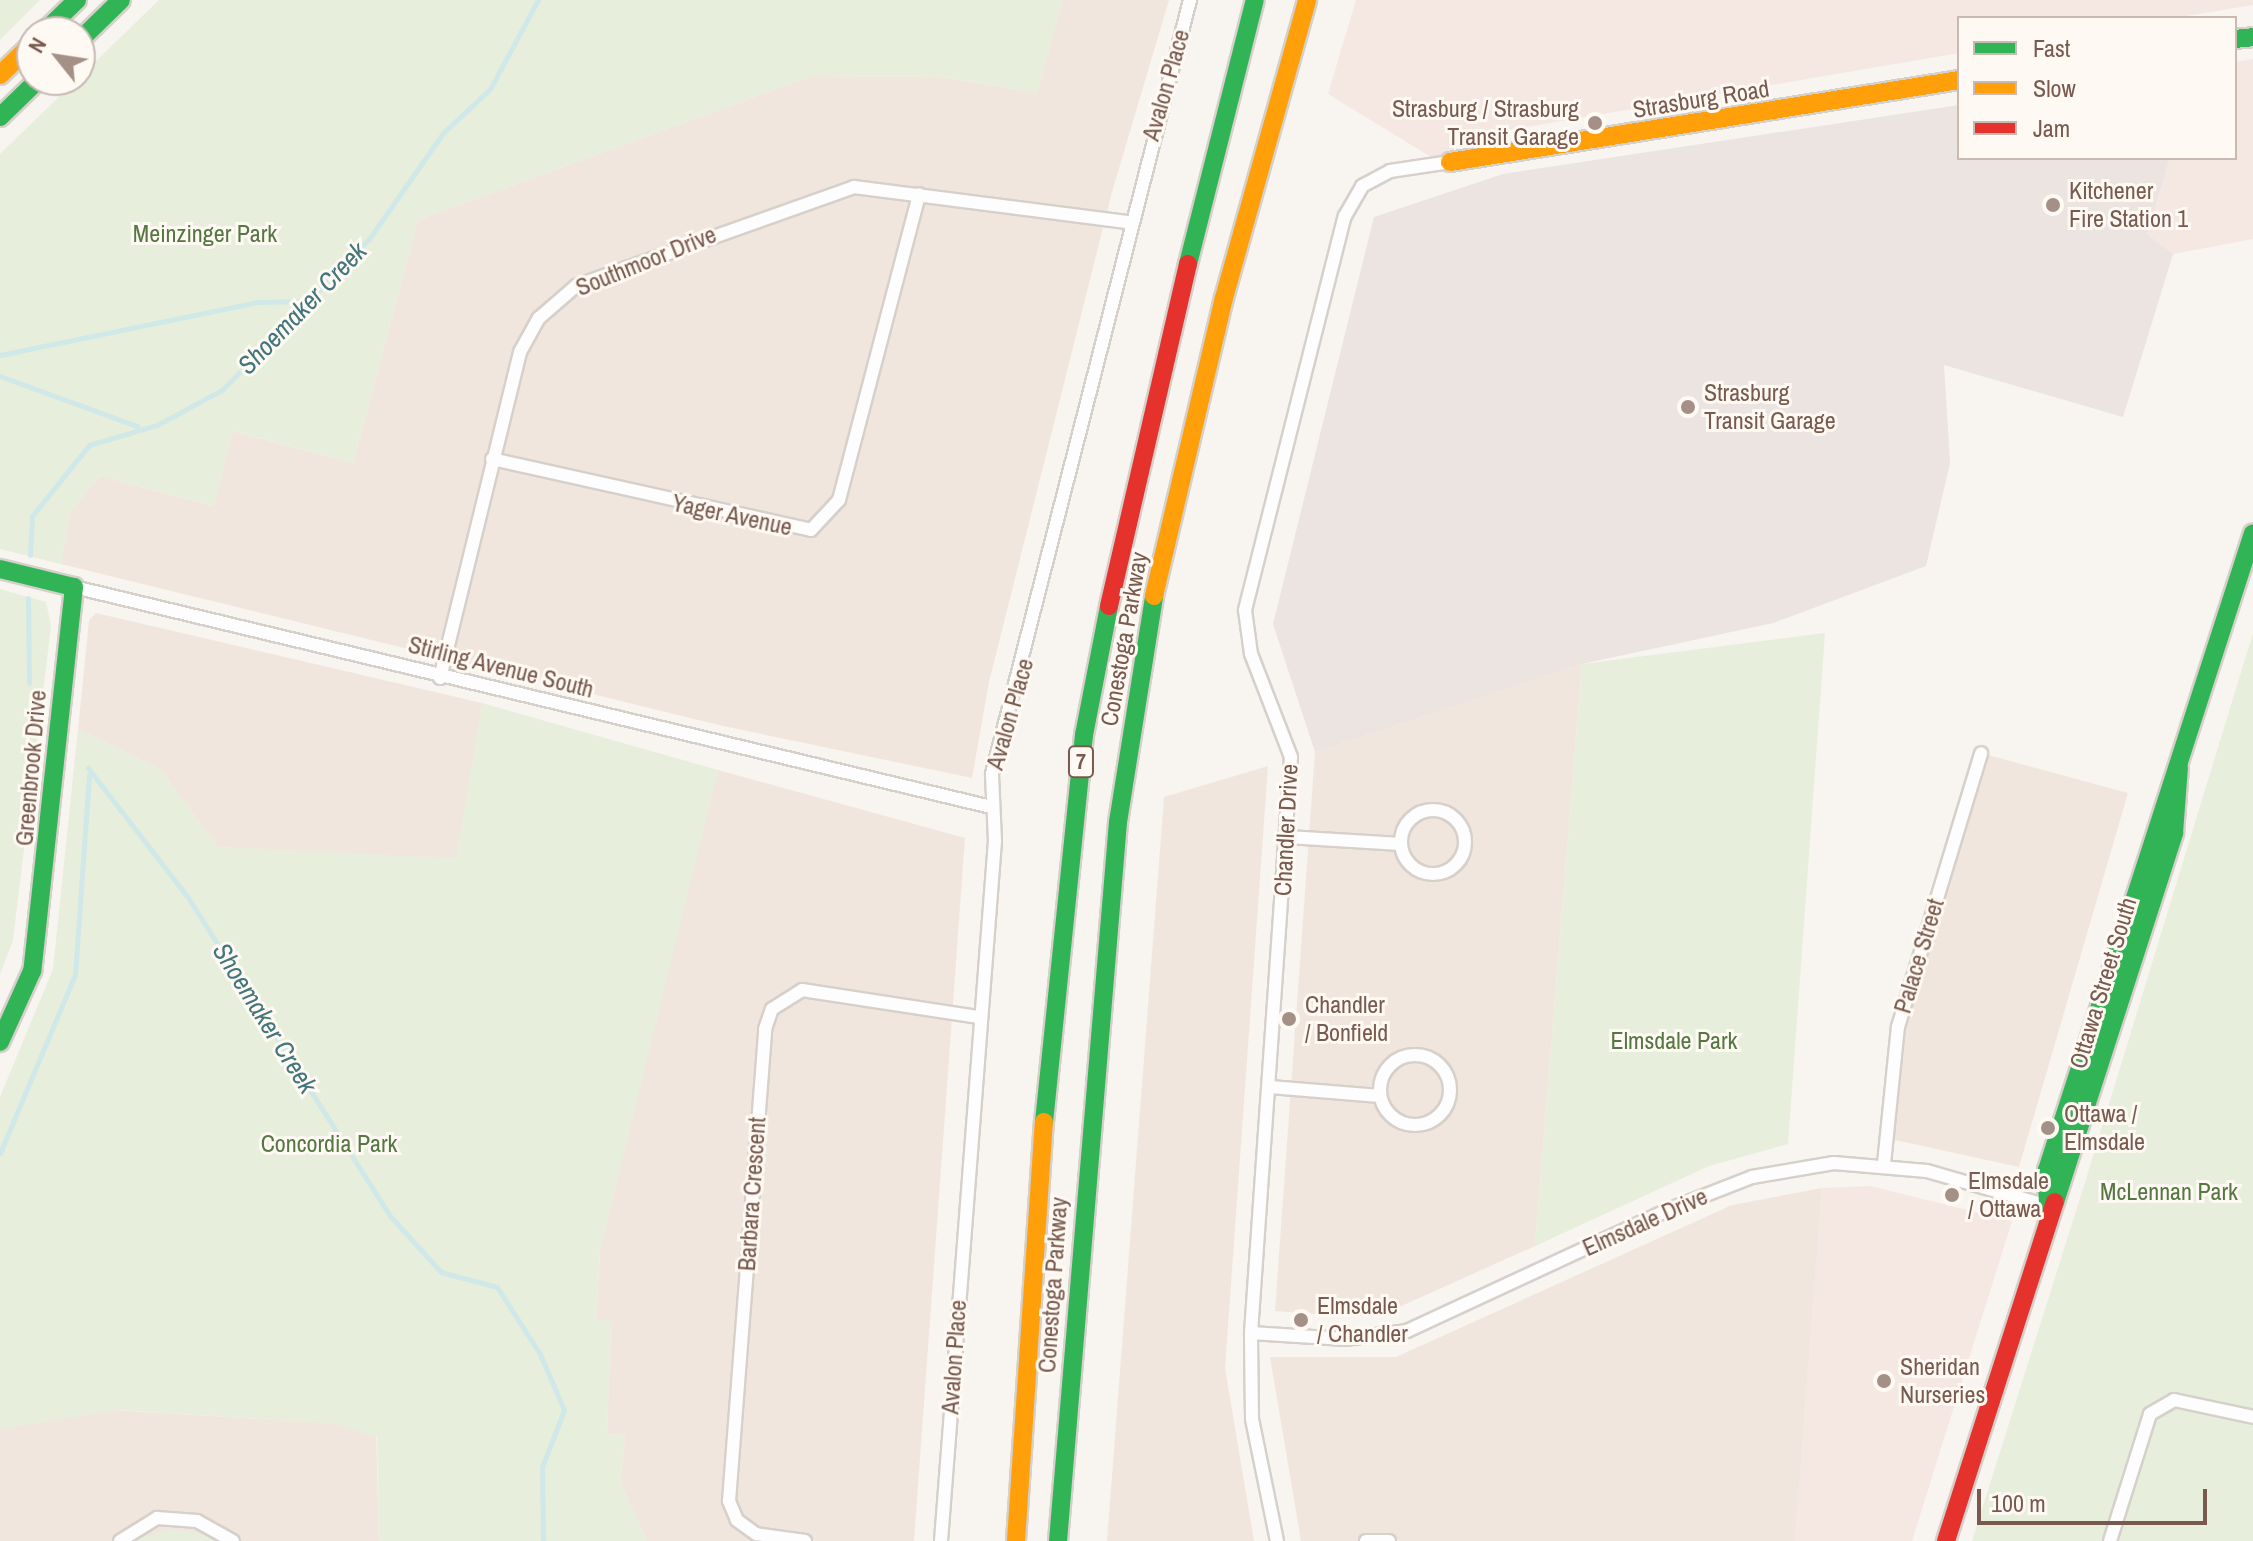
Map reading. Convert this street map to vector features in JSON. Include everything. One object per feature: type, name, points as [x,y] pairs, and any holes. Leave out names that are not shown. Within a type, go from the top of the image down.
[{"type":"main road","points":[[60,16],[77,0]]},
{"type":"main road","points":[[96,24],[121,0]]},
{"type":"main road","name":"Conestoga Parkway","points":[[1016,1541],[1043,1132],[1084,735],[1134,477],[1255,0]]},
{"type":"main road","name":"Conestoga Parkway","points":[[1058,1541],[1118,822],[1146,628],[1224,298],[1307,0]]},
{"type":"main road","points":[[0,75],[16,60]]},
{"type":"main road","name":"Strasburg Road","points":[[1450,162],[1957,80]]},
{"type":"main road","points":[[0,117],[22,96]]},
{"type":"main road","name":"Ottawa Street South","points":[[1946,1541],[2048,1206],[2068,1178],[2174,833],[2179,767],[2253,533]]},
{"type":"main road","name":"Stirling Avenue South","points":[[0,569],[74,587]]},
{"type":"main road","name":"Greenbrook Drive","points":[[0,1042],[32,971],[74,587]]},
{"type":"street","name":"Avalon Place","points":[[941,1541],[979,1017],[992,774],[1014,711],[1127,222],[1190,0]]},
{"type":"street","name":"Chandler Drive","points":[[1277,1541],[1252,1419],[1251,1333],[1287,837],[1290,745],[1244,621],[1283,436],[1345,216],[1362,186],[1390,171],[1450,162]]},
{"type":"street","name":"Southmoor Drive","points":[[440,678],[520,352],[539,318],[576,286],[822,194],[854,187],[1127,222]]},
{"type":"street","name":"Yager Avenue","points":[[492,459],[811,530],[839,500],[919,194]]},
{"type":"street","name":"Stirling Avenue South","points":[[74,587],[440,678],[991,807]]},
{"type":"street","name":"Palace Street","points":[[1884,1164],[1898,1027],[1981,753]]},
{"type":"street","points":[[1426,811],[1455,819],[1465,840],[1459,862],[1437,874],[1418,871],[1401,844],[1407,823],[1426,811]]},
{"type":"street","points":[[1287,837],[1401,844]]},
{"type":"street","name":"Barbara Crescent","points":[[805,1541],[756,1534],[737,1520],[729,1501],[765,1029],[772,1009],[802,990],[979,1017]]},
{"type":"street","points":[[1404,1057],[1431,1058],[1450,1084],[1444,1110],[1422,1125],[1395,1119],[1380,1096],[1384,1073],[1404,1057]]},
{"type":"street","points":[[1270,1087],[1380,1096]]},
{"type":"street","name":"Elmsdale Drive","points":[[1251,1333],[1345,1339],[1407,1331],[1752,1177],[1834,1163],[1884,1164],[2048,1206]]},
{"type":"street","points":[[2110,1541],[2150,1414],[2174,1400],[2253,1417]]},
{"type":"street","points":[[120,1541],[157,1518],[197,1521],[233,1541]]},
{"type":"street","points":[[1366,1541],[1389,1541]]},
{"type":"shaded area","points":[[1062,0],[1169,0],[1112,192],[989,682],[972,778],[723,726],[61,564],[70,512],[100,476],[213,506],[232,431],[353,463],[418,220],[812,76],[941,77],[1037,93]]},
{"type":"shaded area","points":[[1356,0],[2253,0],[2253,5],[2186,16],[1957,16],[1957,53],[1475,136],[1436,160],[1328,94]]},
{"type":"shaded area","points":[[2253,59],[2253,239],[2173,254],[2147,234],[2169,160],[2237,160],[2237,62]]},
{"type":"shaded area","points":[[1957,105],[1957,160],[2169,160],[2147,234],[2173,254],[2123,417],[1944,365],[1950,463],[1926,566],[1773,623],[1582,664],[1315,752],[1273,624],[1374,217],[1503,174]]},
{"type":"shaded area","points":[[96,613],[482,703],[459,861],[218,847],[160,769],[78,729],[89,620]]},
{"type":"shaded area","points":[[1582,664],[1535,1246],[1388,1312],[1351,1317],[1275,1311],[1315,752]]},
{"type":"shaded area","points":[[1981,753],[2128,793],[2019,1167],[1886,1138],[1892,1061]]},
{"type":"shaded area","points":[[1268,766],[1225,1368],[1254,1541],[1107,1541],[1164,797]]},
{"type":"shaded area","points":[[718,770],[965,838],[914,1541],[647,1541],[620,1483],[625,1436],[607,1434],[611,1323],[596,1320],[605,1170]]},
{"type":"shaded area","name":"Sheridan Nurseries","points":[[1870,1186],[2012,1221],[1912,1541],[1795,1541],[1822,1188]]},
{"type":"shaded area","points":[[1822,1188],[1795,1541],[1301,1541],[1270,1357],[1396,1357],[1732,1205]]},
{"type":"shaded area","points":[[97,1409],[376,1426],[379,1541],[0,1541],[0,1429]]},
{"type":"green space","points":[[0,0],[40,0],[24,16],[16,16],[16,24],[0,40]]},
{"type":"green space","name":"Meinzinger Park","points":[[159,0],[1062,0],[1037,93],[941,77],[812,76],[418,220],[353,463],[233,431],[214,506],[100,476],[70,512],[61,564],[0,549],[0,154],[60,96],[96,96],[96,61]]},
{"type":"green space","points":[[0,589],[46,602],[51,626],[13,940],[0,974]]},
{"type":"green space","name":"Elmsdale Park","points":[[1825,633],[1788,1144],[1709,1166],[1535,1246],[1582,664]]},
{"type":"green space","name":"McLennan Park","points":[[2253,633],[2253,1541],[1972,1541],[2087,1176]]},
{"type":"green space","name":"Concordia Park","points":[[482,703],[718,770],[600,1251],[596,1319],[611,1322],[607,1434],[625,1436],[620,1483],[647,1541],[379,1541],[377,1437],[335,1424],[120,1410],[0,1429],[0,1097],[53,969],[78,729],[160,769],[218,847],[456,858]]},
{"type":"green space","points":[[170,1529],[201,1534],[216,1541],[134,1541]]},
{"type":"waterway","name":"Shoemaker Creek","points":[[30,555],[32,516],[89,445],[157,425],[222,390],[369,239],[443,133],[490,89],[538,0]]},
{"type":"waterway","points":[[0,355],[258,302],[312,301]]},
{"type":"waterway","points":[[0,376],[137,426]]},
{"type":"waterway","name":"Shoemaker Creek","points":[[28,598],[29,683]]},
{"type":"waterway","name":"Shoemaker Creek","points":[[88,768],[187,896],[391,1217],[441,1272],[497,1287],[540,1354],[564,1410],[542,1467],[543,1541]]},
{"type":"waterway","points":[[0,1153],[75,975],[89,774]]},
{"type":"traffic: fast","points":[[60,16],[77,0]]},
{"type":"traffic: fast","points":[[96,24],[121,0]]},
{"type":"traffic: fast","points":[[1188,264],[1255,0]]},
{"type":"traffic: fast","points":[[2237,39],[2253,37]]},
{"type":"traffic: fast","points":[[0,117],[22,96]]},
{"type":"traffic: fast","points":[[2048,1206],[2047,1170],[2253,533]]},
{"type":"traffic: fast","points":[[0,569],[74,587],[32,971],[0,1042]]},
{"type":"traffic: fast","points":[[1058,1541],[1118,822],[1154,596]]},
{"type":"traffic: fast","points":[[1044,1122],[1084,735],[1109,606]]},
{"type":"traffic: fast","points":[[2055,1202],[2174,833],[2179,767]]},
{"type":"traffic: slow","points":[[1154,596],[1224,298],[1307,0]]},
{"type":"traffic: slow","points":[[0,75],[16,60]]},
{"type":"traffic: slow","points":[[1450,162],[1957,80]]},
{"type":"traffic: slow","points":[[1016,1541],[1044,1122]]},
{"type":"traffic: jam","points":[[1109,606],[1188,264]]},
{"type":"traffic: jam","points":[[1946,1541],[2055,1202]]},
{"type":"place","name":"Strasburg / Strasburg Transit Garage","points":[[1595,123]]},
{"type":"place","name":"Kitchener Fire Station 1","points":[[2053,205]]},
{"type":"place","name":"Strasburg Transit Garage","points":[[1688,407]]},
{"type":"place","name":"Chandler / Bonfield","points":[[1289,1019]]},
{"type":"place","name":"Ottawa / Elmsdale","points":[[2048,1128]]},
{"type":"place","name":"Elmsdale / Ottawa","points":[[1952,1195]]},
{"type":"place","name":"Elmsdale / Chandler","points":[[1301,1320]]},
{"type":"place","name":"Sheridan Nurseries","points":[[1884,1381]]}]
